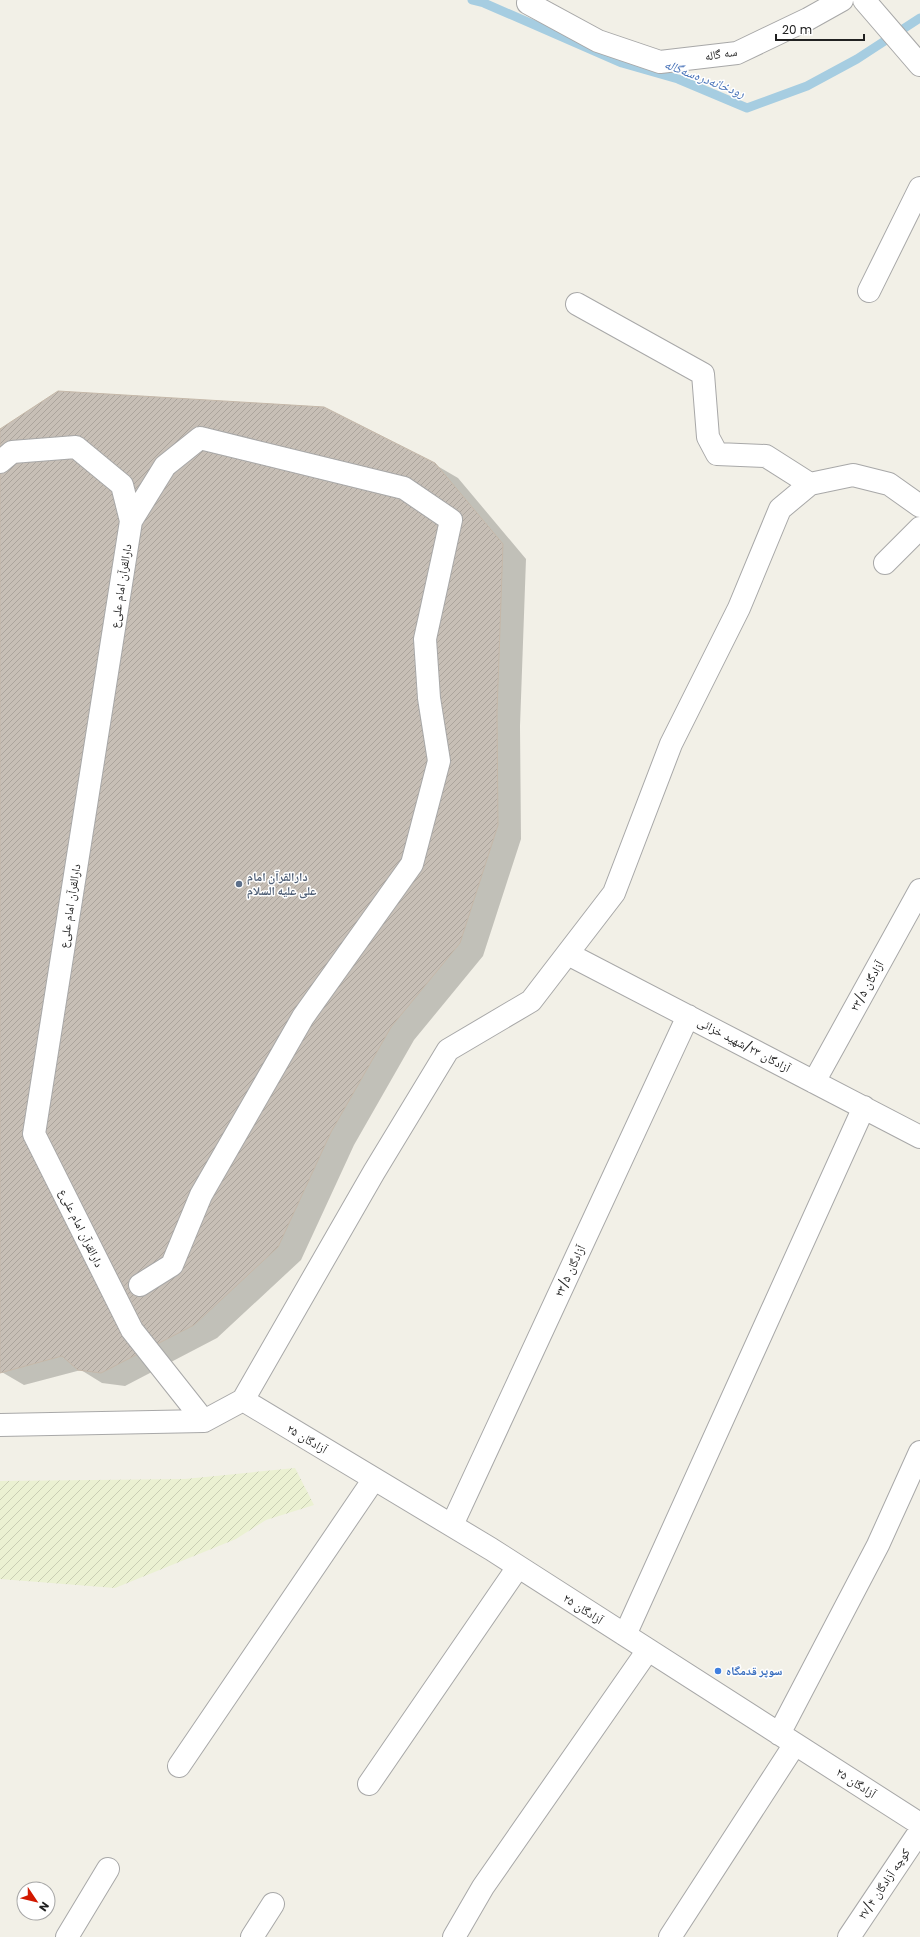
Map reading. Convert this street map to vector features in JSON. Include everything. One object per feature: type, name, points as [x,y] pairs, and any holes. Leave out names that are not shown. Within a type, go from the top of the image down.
[{"type":"street","name":"سه گاله","points":[[528,3],[598,41],[660,62],[737,53],[808,19],[842,0]]},
{"type":"street","points":[[864,0],[920,65]]},
{"type":"street","points":[[869,291],[920,188]]},
{"type":"street","points":[[577,304],[703,374],[708,437],[717,454],[766,456],[810,484]]},
{"type":"street","points":[[132,521],[165,466],[200,438],[404,488],[451,520],[425,639],[429,698],[439,761],[412,864],[303,1017],[201,1194],[172,1265],[140,1285]]},
{"type":"street","name":"دارالقرآن امام علی‌ع","points":[[0,462],[12,452],[76,446],[122,485],[132,521],[34,1134],[132,1330],[204,1421]]},
{"type":"street","points":[[0,1424],[204,1421],[243,1400],[374,1172],[448,1050],[531,1001],[614,893],[671,744],[739,608],[780,509],[810,484],[853,475],[889,484],[920,506]]},
{"type":"street","points":[[885,563],[920,528]]},
{"type":"street","name":"آزادگان ۲۳/۵","points":[[814,1082],[920,890]]},
{"type":"street","name":"آزادگان ۲۳/شهید خزائی","points":[[568,954],[920,1137]]},
{"type":"street","name":"آزادگان ۲۳/۵","points":[[452,1526],[688,1016]]},
{"type":"street","points":[[625,1635],[864,1107]]},
{"type":"street","name":"آزادگان ۲۵","points":[[243,1400],[518,1567],[920,1824]]},
{"type":"street","points":[[670,1937],[787,1739],[920,1452]]},
{"type":"street","points":[[179,1766],[374,1479]]},
{"type":"street","points":[[369,1784],[518,1567]]},
{"type":"street","points":[[454,1937],[483,1887],[648,1650]]},
{"type":"street","name":"کوچه آزادگان ۲۷/۴","points":[[849,1937],[920,1831]]},
{"type":"street","points":[[68,1937],[108,1869]]},
{"type":"street","points":[[252,1937],[273,1904]]},
{"type":"green space","points":[[295,1468],[314,1505],[266,1520],[236,1539],[115,1588],[0,1579],[0,1481],[185,1479]]},
{"type":"building","name":"دارالقرآن امام علی علیه السلام","points":[[58,391],[324,407],[435,463],[503,544],[497,712],[498,825],[460,943],[391,1027],[331,1132],[278,1247],[194,1325],[101,1373],[78,1370],[62,1356],[0,1373],[0,429]]},
{"type":"waterway","name":"رودخانه‌دره‌سه‌گاله","points":[[472,0],[484,3],[622,63],[678,79],[747,108],[807,86],[857,59],[920,18]]},
{"type":"place","name":"دارالقرآن امام علی علیه السلام","points":[[239,884]]},
{"type":"place","name":"سوپر قدمگاه","points":[[718,1671]]}]
